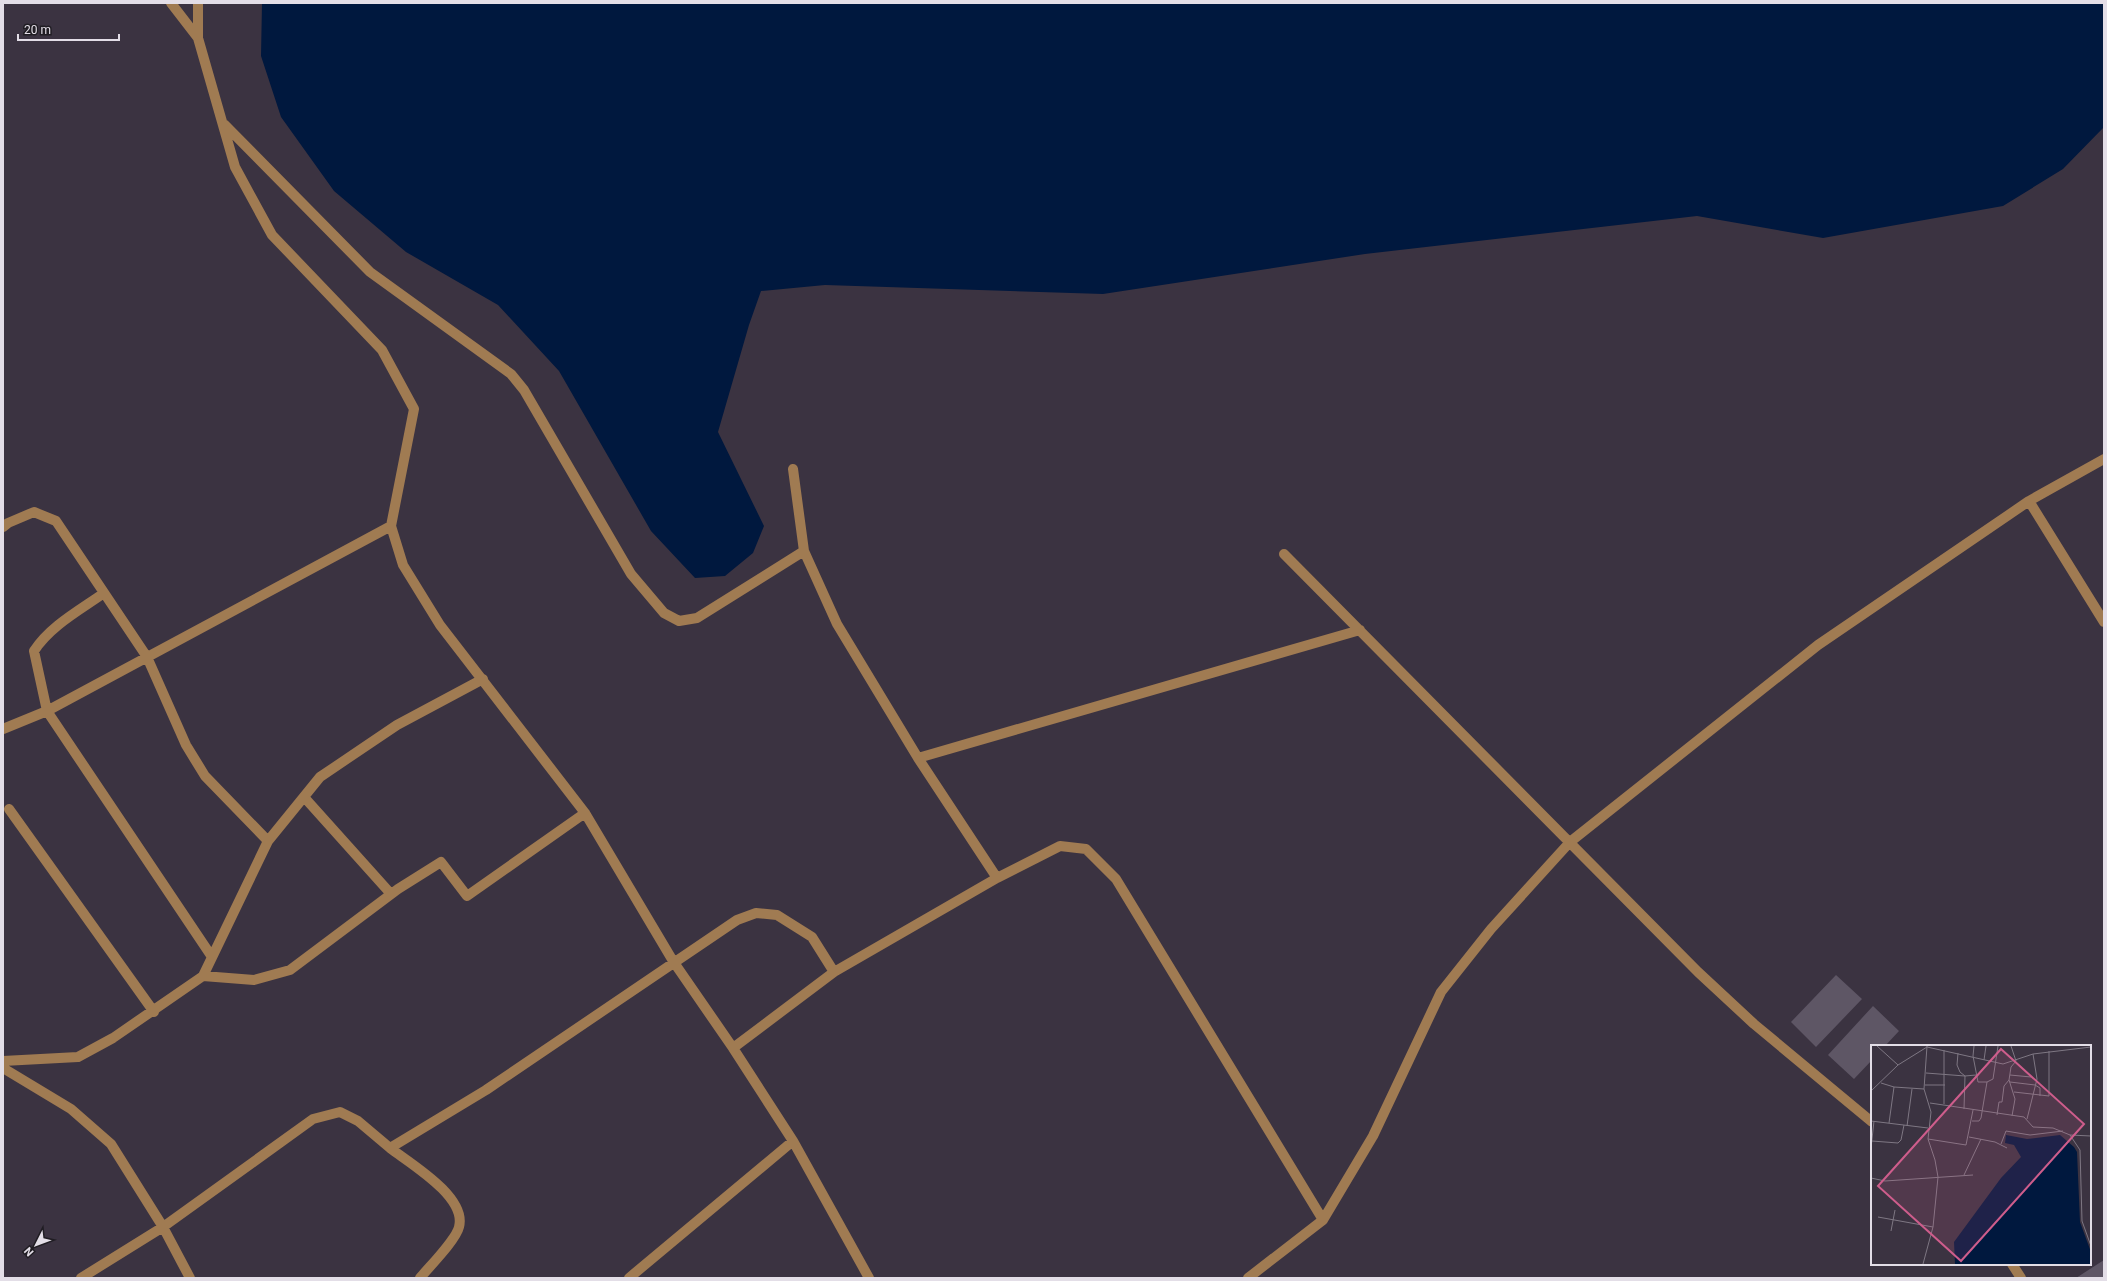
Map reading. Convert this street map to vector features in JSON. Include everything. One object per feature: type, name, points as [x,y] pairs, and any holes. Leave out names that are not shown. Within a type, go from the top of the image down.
[{"type":"street","points":[[171,3],[198,38]]},
{"type":"street","points":[[198,3],[198,38],[235,167],[272,235],[382,350],[414,408],[391,526],[403,565],[440,625],[586,813],[673,961],[733,1048],[793,1141],[869,1278]]},
{"type":"street","points":[[222,122],[370,272],[511,374],[524,390],[631,574],[664,613],[679,621],[697,618],[804,551]]},
{"type":"street","points":[[1248,1278],[1323,1220],[1373,1136],[1441,992],[1491,930],[1570,842],[1818,645],[2029,501],[2104,460]]},
{"type":"street","points":[[793,468],[804,551],[837,624],[918,758],[997,878]]},
{"type":"street","points":[[2029,501],[2104,622]]},
{"type":"street","points":[[3,528],[8,523],[34,512],[56,521],[147,657],[186,745],[205,776],[268,841]]},
{"type":"street","points":[[3,729],[47,711],[391,526]]},
{"type":"street","points":[[1284,554],[1709,982],[1754,1024],[1871,1121]]},
{"type":"street","points":[[104,593],[51,631],[40,642],[34,651],[47,711],[212,957]]},
{"type":"street","points":[[918,758],[1360,630]]},
{"type":"street","points":[[3,1061],[78,1057],[113,1038],[154,1012],[203,976],[268,841],[320,777],[397,725],[483,679]]},
{"type":"street","points":[[304,797],[391,894]]},
{"type":"street","points":[[9,809],[154,1012]]},
{"type":"street","points":[[203,976],[254,980],[290,970],[391,894],[441,862],[467,896],[586,813]]},
{"type":"street","points":[[733,1048],[834,972],[997,878],[1060,846],[1086,848],[1116,879],[1323,1220]]},
{"type":"street","points":[[390,1148],[486,1090],[673,961],[737,920],[756,913],[777,915],[812,937],[834,972]]},
{"type":"street","points":[[3,1068],[71,1109],[111,1144],[163,1227],[190,1278]]},
{"type":"street","points":[[81,1278],[163,1227],[313,1119],[340,1112],[358,1121],[444,1190],[457,1207],[459,1228],[446,1247],[420,1278]]},
{"type":"street","points":[[629,1278],[793,1141]]},
{"type":"street","points":[[2013,1265],[2021,1278]]},
{"type":"water","points":[[262,3],[2104,3],[2104,127],[2063,169],[2003,206],[1823,238],[1697,216],[1365,254],[1103,294],[825,285],[761,291],[749,325],[718,432],[764,526],[753,553],[725,576],[695,578],[651,531],[559,371],[498,305],[406,252],[334,191],[281,117],[261,56]]},
{"type":"building","points":[[1836,975],[1862,999],[1816,1047],[1791,1022]]},
{"type":"building","points":[[1873,1006],[1899,1031],[1886,1045],[1871,1045],[1871,1061],[1854,1079],[1828,1055]]},
{"type":"building","points":[[2104,1260],[2104,1278],[2076,1278]]}]
